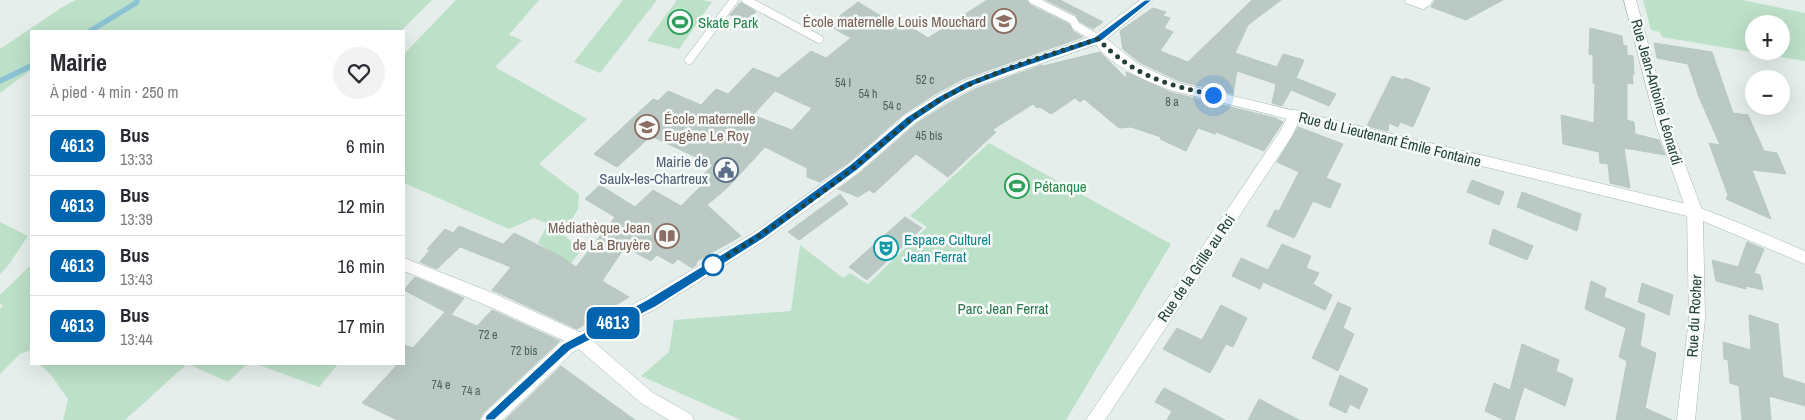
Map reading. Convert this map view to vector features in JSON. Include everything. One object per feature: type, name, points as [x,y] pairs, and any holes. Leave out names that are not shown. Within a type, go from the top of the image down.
[{"type":"street","points":[[490,420],[567,347],[651,304],[760,236],[854,168],[910,119],[941,99],[969,84],[1098,39],[1148,0]]},
{"type":"street","name":"Rue Jean-Antoine Léonardi","points":[[1630,0],[1664,128],[1695,212]]},
{"type":"street","name":"Rue du Lieutenant Émile Fontaine","points":[[1098,39],[1125,64],[1160,82],[1695,212],[1805,258]]},
{"type":"street","name":"Rue de la Grille au Roi","points":[[1095,420],[1288,132],[1295,115]]},
{"type":"street","name":"Rue du Rocher","points":[[1686,420],[1697,318],[1695,212]]},
{"type":"street","points":[[405,264],[487,298],[580,340],[647,398],[685,420]]},
{"type":"lane","points":[[688,60],[734,0]]},
{"type":"lane","points":[[746,0],[819,39]]},
{"type":"lane","points":[[1032,0],[1073,20],[1076,26],[1098,39]]},
{"type":"lane","points":[[1409,0],[1423,5],[1426,2]]},
{"type":"green space","points":[[76,0],[432,0],[402,30],[30,30],[30,71],[0,93],[0,49]]},
{"type":"green space","points":[[456,0],[539,0],[509,35],[522,40],[495,67],[587,119],[539,164],[579,194],[578,209],[563,234],[581,251],[570,264],[538,243],[548,224],[534,218],[509,229],[405,183],[405,53]]},
{"type":"green space","points":[[623,0],[657,0],[600,73],[574,62]]},
{"type":"green space","name":"Skate Park","points":[[677,0],[712,2],[679,49],[647,41]]},
{"type":"green space","points":[[1643,0],[1742,0],[1805,13],[1805,61],[1790,58],[1790,15],[1745,15],[1745,51],[1662,37],[1660,32],[1651,30]]},
{"type":"green space","name":"Parc Jean Ferrat","points":[[989,143],[1171,244],[1066,420],[741,420],[641,376],[669,352],[674,320],[791,311],[800,245],[843,278],[850,273],[868,284],[927,227],[910,216]]},
{"type":"green space","points":[[0,222],[28,236],[0,274]]},
{"type":"green space","points":[[30,266],[30,350],[20,354],[0,374],[0,308],[3,306],[0,303],[0,295]]},
{"type":"green space","points":[[40,365],[186,365],[125,420],[63,420],[68,399],[51,375]]},
{"type":"green space","points":[[190,365],[246,365],[228,382]]},
{"type":"green space","points":[[259,365],[337,365],[319,387]]},
{"type":"building","points":[[987,0],[1027,0],[1030,5],[1069,24],[1073,31],[1083,37],[963,79],[935,94],[904,114],[848,163],[820,182],[807,177],[807,168],[765,147],[728,187],[707,205],[741,236],[697,261],[696,265],[692,268],[678,259],[673,264],[657,255],[651,261],[625,247],[602,281],[629,297],[577,329],[492,290],[511,267],[460,247],[437,269],[420,262],[430,250],[427,249],[445,229],[453,233],[459,226],[503,244],[514,233],[560,256],[576,267],[615,217],[585,199],[600,185],[635,207],[653,190],[681,206],[708,179],[702,176],[713,165],[651,136],[617,167],[594,154],[653,99],[658,101],[668,91],[701,105],[716,89],[728,94],[753,68],[778,78],[811,51],[826,58],[851,38],[828,25],[858,2],[894,24],[900,20],[928,38]],"holes":[[[775,91],[812,108],[792,130],[753,115]]]},
{"type":"building","points":[[1046,0],[1060,0],[1103,22],[1093,29],[1080,22],[1076,15]]},
{"type":"building","points":[[1252,0],[1281,0],[1248,25],[1235,53],[1277,67],[1283,54],[1304,60],[1296,78],[1336,94],[1329,106],[1291,90],[1282,106],[1272,103],[1276,84],[1237,71],[1233,94],[1179,81],[1139,62],[1123,49],[1120,31],[1153,8],[1166,12],[1163,16],[1170,18],[1164,28],[1173,32],[1160,51],[1188,62]]},
{"type":"building","points":[[1435,0],[1503,0],[1466,20],[1431,7]]},
{"type":"building","points":[[741,2],[756,12],[746,21],[730,15]]},
{"type":"building","points":[[1590,28],[1622,36],[1623,45],[1627,46],[1627,55],[1633,56],[1633,84],[1627,83],[1627,120],[1634,122],[1635,134],[1659,140],[1665,155],[1624,148],[1630,188],[1610,183],[1608,164],[1600,163],[1599,152],[1563,144],[1561,115],[1594,123],[1595,84],[1593,83],[1593,55],[1589,54]]},
{"type":"building","points":[[1654,43],[1712,52],[1733,113],[1748,115],[1764,151],[1777,153],[1786,174],[1752,170],[1771,219],[1726,199],[1728,195],[1709,143],[1720,145],[1699,97],[1688,64],[1657,58]]},
{"type":"building","points":[[1100,52],[1127,79],[1126,72],[1170,92],[1275,118],[1283,122],[1264,151],[1216,132],[1215,134],[1198,128],[1186,151],[1160,139],[1161,137],[1131,127],[1119,128],[1084,99],[1080,102],[1075,98],[1051,114],[1040,107],[1037,108],[1033,104],[992,130],[996,132],[948,177],[916,154],[874,193],[869,190],[858,197],[838,189],[860,173],[916,124],[975,89],[1042,65],[1039,67]]},
{"type":"building","points":[[1392,76],[1404,80],[1405,78],[1430,88],[1413,127],[1400,122],[1398,127],[1389,123],[1388,131],[1367,126]]},
{"type":"building","points":[[1298,127],[1343,144],[1326,178],[1341,184],[1330,208],[1313,201],[1294,238],[1267,226],[1275,210],[1279,211],[1299,172],[1277,162]]},
{"type":"building","points":[[1472,180],[1504,192],[1499,205],[1467,192]]},
{"type":"building","points":[[1522,192],[1581,214],[1577,231],[1517,207]]},
{"type":"building","points":[[840,194],[848,204],[799,240],[788,232]]},
{"type":"building","points":[[905,217],[922,228],[867,280],[849,267]]},
{"type":"building","points":[[1493,229],[1533,246],[1527,260],[1489,244]]},
{"type":"building","points":[[1747,242],[1764,249],[1754,273],[1760,275],[1763,290],[1746,286],[1746,289],[1716,281],[1712,260],[1738,267]]},
{"type":"building","points":[[1282,244],[1311,256],[1306,268],[1319,273],[1313,284],[1332,295],[1325,310],[1263,282],[1260,289],[1232,276],[1241,258],[1268,270]]},
{"type":"building","points":[[415,277],[464,298],[451,315],[405,289]]},
{"type":"building","points":[[1591,281],[1606,288],[1604,297],[1645,314],[1640,346],[1656,353],[1645,408],[1672,420],[1616,420],[1627,361],[1619,357],[1626,328],[1585,309]]},
{"type":"building","points":[[1642,283],[1673,295],[1669,315],[1638,302]]},
{"type":"building","points":[[1338,302],[1351,308],[1343,328],[1354,334],[1338,371],[1312,358]]},
{"type":"building","points":[[1221,305],[1247,318],[1233,347],[1226,344],[1210,373],[1163,349],[1177,328],[1202,340]]},
{"type":"building","points":[[492,310],[560,341],[483,413],[479,420],[397,420],[362,403],[397,365],[405,365],[405,345],[413,348],[445,312],[477,326]]},
{"type":"building","points":[[1749,315],[1778,324],[1783,377],[1805,384],[1805,406],[1769,396],[1771,420],[1742,420],[1739,386],[1730,383],[1728,360],[1724,359],[1723,342],[1751,350]]},
{"type":"building","points":[[1522,344],[1559,360],[1556,371],[1573,379],[1565,406],[1524,387],[1514,420],[1504,420],[1485,411],[1494,383],[1510,390]]},
{"type":"building","points":[[561,366],[606,399],[635,420],[505,420]]},
{"type":"building","points":[[1340,375],[1368,389],[1359,409],[1350,404],[1346,413],[1329,405]]},
{"type":"building","points":[[1164,388],[1225,420],[1167,420],[1172,411],[1155,402]]},
{"type":"building","points":[[1259,399],[1299,420],[1248,420]]},
{"type":"waterway","points":[[92,30],[136,3],[137,0]]},
{"type":"waterway","points":[[0,81],[30,66]]},
{"type":"bus line","name":"4613","points":[[490,420],[567,347],[651,304],[760,236],[854,168],[910,119],[941,99],[969,84],[1098,39],[1148,0]]},
{"type":"place","name":"École maternelle Louis Mouchard","points":[[1004,21]]},
{"type":"place","name":"Skate Park","points":[[680,22]]},
{"type":"place","name":"École maternelle Eugène Le Roy","points":[[647,127]]},
{"type":"place","name":"Mairie de Saulx-les-Chartreux","points":[[726,170]]},
{"type":"place","name":"Pétanque","points":[[1017,186]]},
{"type":"place","name":"Médiathèque Jean de La Bruyère","points":[[667,236]]},
{"type":"place","name":"Espace Culturel Jean Ferrat","points":[[886,248]]},
{"type":"route","points":[[713,265],[760,236],[813,199],[854,168],[910,119],[941,99],[969,84],[1035,60],[1098,39],[1125,64],[1145,75],[1175,87],[1213,95]]}]
